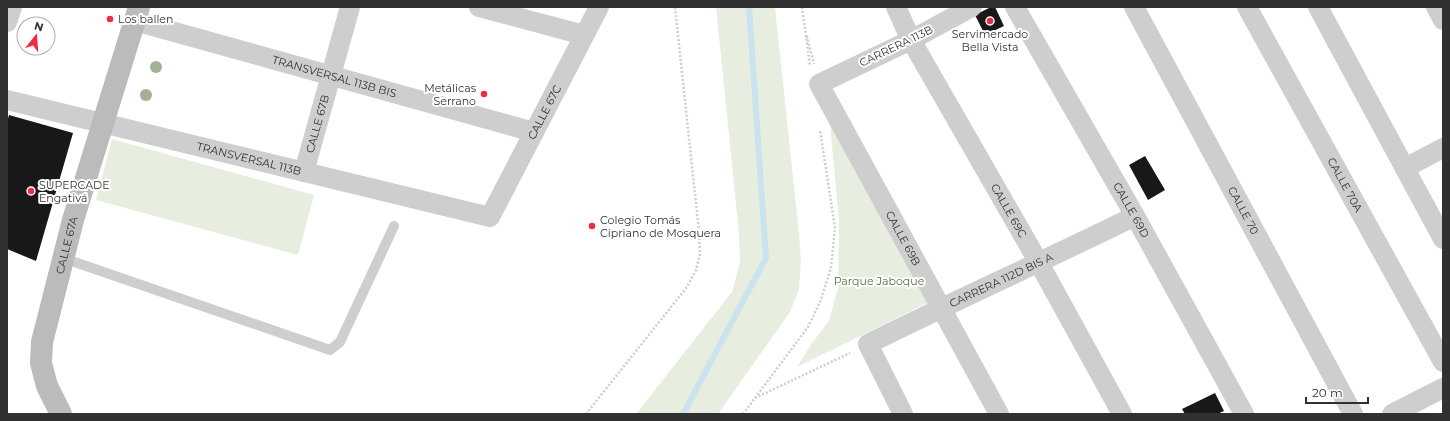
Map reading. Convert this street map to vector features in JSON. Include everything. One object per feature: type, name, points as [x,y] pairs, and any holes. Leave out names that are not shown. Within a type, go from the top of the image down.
[{"type":"street","points":[[7,22],[12,7]]},
{"type":"street","name":"CALLE 67B","points":[[304,172],[350,7]]},
{"type":"street","points":[[480,7],[584,35]]},
{"type":"street","name":"CALLE 67C","points":[[490,217],[599,7]]},
{"type":"street","name":"CALLE 69C","points":[[896,7],[911,40],[1039,263],[1122,414]]},
{"type":"street","name":"CARRERA 113B","points":[[815,79],[911,40],[972,7]]},
{"type":"street","name":"CALLE 69D","points":[[1015,7],[1134,216],[1244,414]]},
{"type":"street","name":"CALLE 70","points":[[1134,7],[1353,414]]},
{"type":"street","name":"CALLE 70A","points":[[1247,7],[1443,362]]},
{"type":"street","points":[[1318,7],[1443,240]]},
{"type":"street","points":[[1436,7],[1443,20]]},
{"type":"street","name":"TRANSVERSAL 113B BIS","points":[[137,14],[331,75],[534,132]]},
{"type":"street","name":"CALLE 67A","points":[[61,414],[47,386],[41,363],[42,342],[73,220],[137,14]]},
{"type":"street","name":"CALLE 69B","points":[[815,79],[999,414]]},
{"type":"street","name":"TRANSVERSAL 113B","points":[[7,100],[490,217]]},
{"type":"street","points":[[1405,168],[1443,148]]},
{"type":"street","name":"CARRERA 112D BIS A","points":[[868,344],[941,307],[1039,263],[1134,216]]},
{"type":"street","points":[[868,344],[897,412]]},
{"type":"street","points":[[1392,414],[1443,388]]},
{"type":"lane","points":[[63,258],[330,350],[340,342],[394,226]]},
{"type":"path","points":[[586,414],[687,286],[696,270],[700,254],[694,178],[675,7]]},
{"type":"path","points":[[802,7],[815,79]]},
{"type":"path","points":[[803,19],[815,79]]},
{"type":"path","points":[[743,414],[808,326],[820,302],[831,268],[835,228],[819,128]]},
{"type":"path","points":[[753,399],[868,344]]},
{"type":"green space","points":[[716,7],[775,7],[799,234],[801,261],[799,289],[790,312],[718,414],[636,414],[732,292],[740,262],[739,234]]},
{"type":"green space","name":"Parque Jaboque","points":[[828,104],[935,299],[797,367],[812,343],[829,321],[838,288],[839,219]]},
{"type":"green space","points":[[112,139],[314,195],[298,255],[96,200]]},
{"type":"building","name":"Servimercado Bella Vista","points":[[991,7],[995,7],[1004,26],[985,35],[975,15]]},
{"type":"building","name":"SUPERCADE Engativá","points":[[9,115],[73,133],[36,261],[7,249],[7,122]]},
{"type":"building","points":[[1145,156],[1165,190],[1148,200],[1129,165]]},
{"type":"building","points":[[1215,393],[1224,411],[1217,414],[1185,414],[1182,409]]},
{"type":"waterway","points":[[683,414],[766,258],[749,7]]},
{"type":"place","name":"Los ballen","points":[[110,19]]},
{"type":"place","name":"Servimercado Bella Vista","points":[[990,21]]},
{"type":"place","name":"Metálicas Serrano","points":[[484,94]]},
{"type":"place","name":"SUPERCADE Engativá","points":[[31,191]]},
{"type":"place","name":"Colegio Tomás Cipriano de Mosquera","points":[[592,226]]}]
